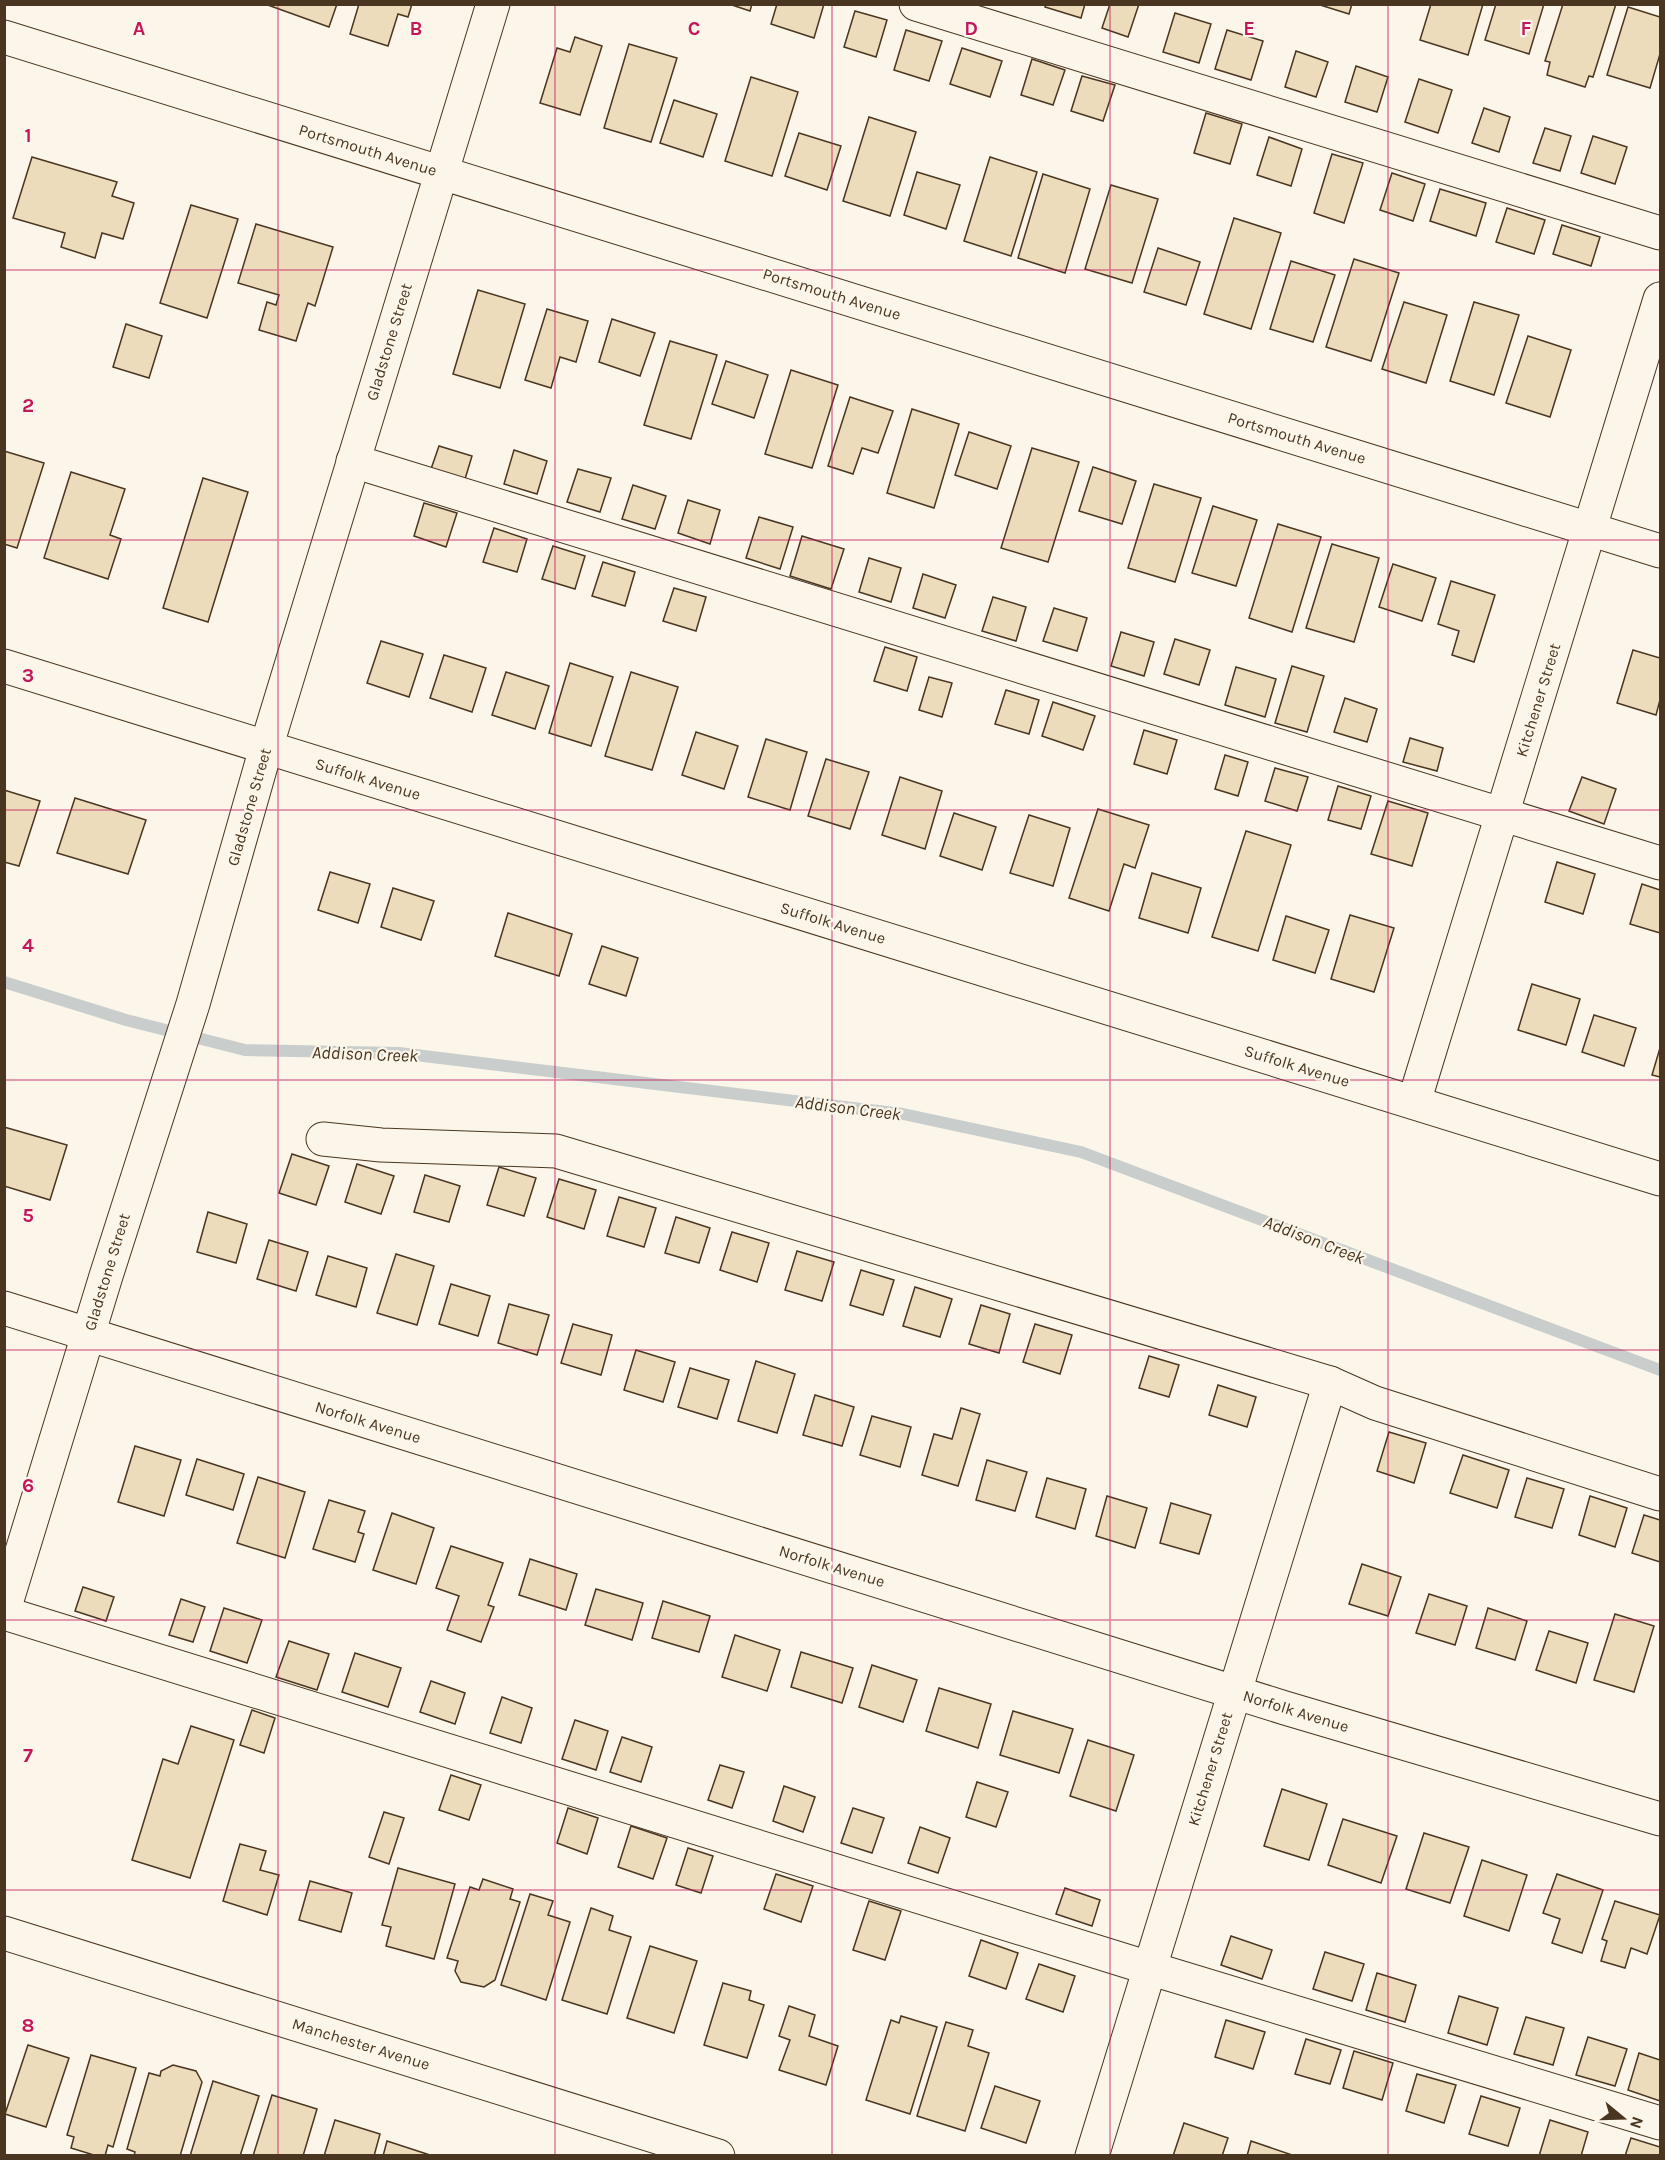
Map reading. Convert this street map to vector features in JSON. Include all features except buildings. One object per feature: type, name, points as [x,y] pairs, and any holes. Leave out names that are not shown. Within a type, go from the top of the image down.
[{"type":"street","name":"Gladstone Street","points":[[4,1611],[88,1334],[193,1004],[266,748],[352,461],[493,4]]},
{"type":"street","points":[[916,4],[1660,233]]},
{"type":"street","name":"Portsmouth Avenue","points":[[4,37],[1660,551]]},
{"type":"street","name":"Kitchener Street","points":[[1414,1102],[1660,299]]},
{"type":"street","points":[[352,461],[1660,863]]},
{"type":"street","name":"Suffolk Avenue","points":[[4,666],[1660,1179]]},
{"type":"street","points":[[323,1139],[381,1145],[556,1151],[1330,1383],[1375,1403],[1660,1494]]},
{"type":"street","name":"Norfolk Avenue","points":[[4,1308],[1234,1692],[1660,1819]]},
{"type":"street","name":"Kitchener Street","points":[[1092,2156],[1330,1383]]},
{"type":"street","points":[[4,1611],[1149,1968],[1660,2123]]},
{"type":"street","name":"Manchester Avenue","points":[[4,1933],[718,2156]]},
{"type":"waterway","name":"Addison Creek","points":[[4,982],[126,1020],[245,1050],[399,1053],[903,1114],[1081,1152],[1660,1370]]}]
